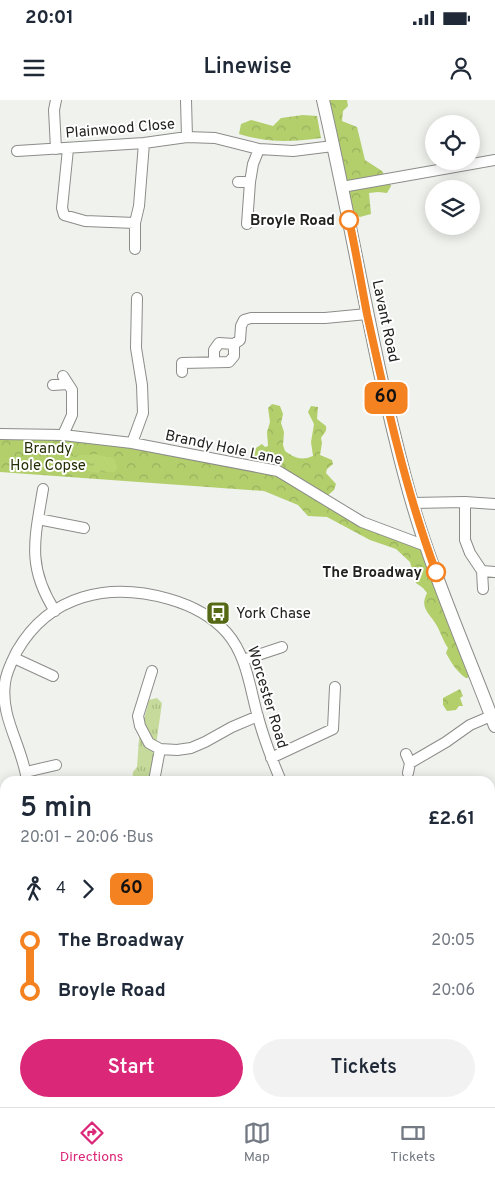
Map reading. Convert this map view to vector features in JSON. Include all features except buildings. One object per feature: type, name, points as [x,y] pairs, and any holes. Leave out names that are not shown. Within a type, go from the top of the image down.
[{"type":"main road","name":"Lavant Road","points":[[322,100],[393,427],[412,503],[426,546]]},
{"type":"main road","points":[[426,546],[493,721]]},
{"type":"street","name":"Plainwood Close","points":[[56,100],[54,110],[56,149]]},
{"type":"street","name":"Plainwood Close","points":[[186,100],[187,137]]},
{"type":"street","name":"Plainwood Close","points":[[17,151],[144,143],[187,137],[215,138],[259,149],[293,151],[333,146]]},
{"type":"street","points":[[135,249],[135,223],[139,206],[144,143]]},
{"type":"street","points":[[68,149],[62,208],[64,215],[84,220],[135,223]]},
{"type":"street","points":[[247,224],[250,182],[253,164],[259,149]]},
{"type":"street","points":[[342,187],[495,160]]},
{"type":"street","points":[[238,182],[250,182]]},
{"type":"street","points":[[132,443],[143,413],[143,391],[136,348],[137,298]]},
{"type":"street","points":[[214,362],[214,350],[219,343],[234,344],[240,340],[241,326],[244,320],[250,318],[294,323],[368,314]]},
{"type":"street","points":[[182,372],[182,363],[229,362],[234,356],[234,344]]},
{"type":"street","points":[[53,385],[65,380],[72,390],[72,415],[63,435]]},
{"type":"street","name":"Brandy Hole Lane","points":[[0,434],[63,435],[132,443],[278,471],[362,522],[426,546]]},
{"type":"street","points":[[43,489],[35,549],[37,571],[47,598],[55,611]]},
{"type":"street","points":[[412,503],[465,502],[495,504]]},
{"type":"street","points":[[465,502],[465,540],[470,553],[482,571],[483,589]]},
{"type":"street","points":[[38,519],[84,528]]},
{"type":"street","points":[[482,571],[495,572]]},
{"type":"street","name":"Worcester Road","points":[[56,765],[27,776],[5,712],[5,682],[14,658],[25,638],[55,611],[79,599],[103,592],[132,592],[162,597],[193,608],[217,623],[233,640],[243,660],[258,716],[279,776]]},
{"type":"street","points":[[243,660],[282,647]]},
{"type":"street","points":[[14,658],[53,676]]},
{"type":"street","points":[[152,671],[138,716],[140,726],[149,743],[160,749],[177,750],[191,748],[258,716]]},
{"type":"street","points":[[271,758],[333,729],[335,688]]},
{"type":"street","points":[[408,764],[446,742],[470,725],[493,721]]},
{"type":"street","points":[[155,776],[160,749]]},
{"type":"green space","points":[[327,100],[347,100],[348,106],[343,111],[342,121],[357,127],[365,160],[382,171],[391,186],[387,193],[369,193],[371,214],[360,217],[351,212]]},
{"type":"green space","points":[[303,115],[317,116],[321,138],[280,141],[239,134],[241,124],[251,120],[273,126],[281,118]]},
{"type":"green space","points":[[272,404],[280,406],[283,414],[281,423],[284,432],[283,445],[285,451],[295,457],[302,458],[313,456],[311,442],[314,424],[308,412],[311,406],[318,407],[317,419],[326,426],[321,438],[320,455],[332,460],[333,464],[327,469],[326,473],[336,484],[334,490],[327,496],[255,462],[251,457],[253,450],[262,444],[265,447],[268,446],[267,432],[270,422],[268,408]]},
{"type":"green space","name":"Brandy Hole Copse","points":[[0,437],[63,438],[122,444],[278,474],[360,523],[423,546],[473,676],[466,678],[450,661],[446,653],[448,648],[437,626],[426,611],[424,603],[427,593],[416,583],[410,562],[396,549],[370,540],[327,517],[308,516],[298,505],[264,491],[0,472]]},
{"type":"green space","points":[[460,689],[463,696],[460,698],[463,706],[459,706],[456,710],[447,711],[443,705],[443,698]]},
{"type":"green space","points":[[157,698],[162,703],[152,776],[133,776],[137,767],[139,739],[149,700]]},
{"type":"water","points":[[96,454],[113,458],[118,466],[115,472],[90,472],[69,460],[70,456]]},
{"type":"bus line","name":"60","points":[[349,220],[405,477],[418,522],[436,572]]},
{"type":"place","name":"Broyle Road","points":[[349,220]]},
{"type":"place","name":"The Broadway","points":[[436,572]]},
{"type":"place","name":"York Chase","points":[[218,613]]}]
